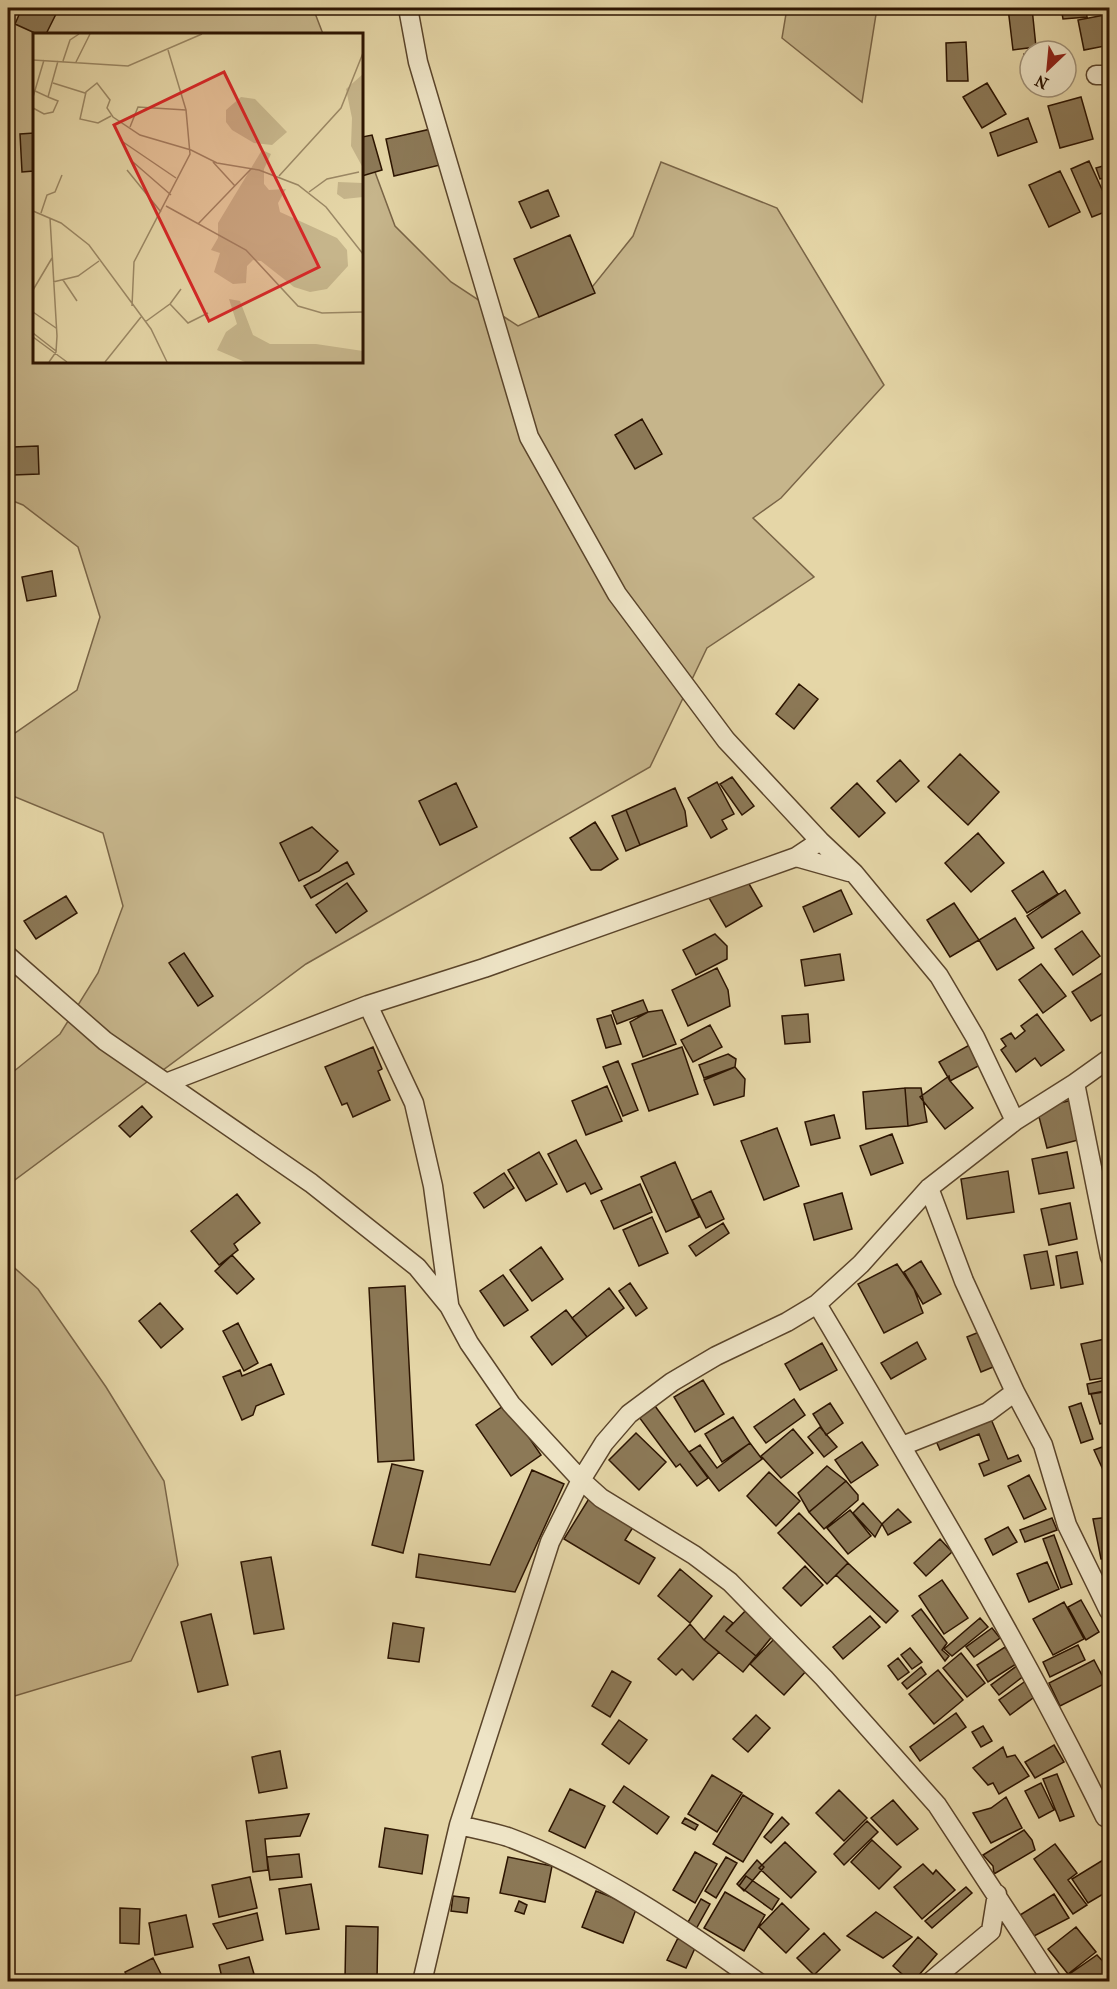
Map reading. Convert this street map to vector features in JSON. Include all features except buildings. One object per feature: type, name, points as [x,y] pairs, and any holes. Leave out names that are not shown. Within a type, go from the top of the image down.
[{"type":"street","points":[[408,8],[418,62],[529,437],[617,594],[726,740],[820,841],[854,873],[939,976],[975,1036],[1015,1121]]},
{"type":"street","points":[[166,1083],[368,1005],[484,969],[796,857],[820,841]]},
{"type":"street","points":[[796,857],[854,873]]},
{"type":"street","points":[[8,956],[105,1041],[329,1197],[417,1267],[449,1306],[469,1343],[511,1404],[581,1480],[601,1498],[684,1549],[730,1582],[824,1678],[937,1805],[1053,1982]]},
{"type":"street","points":[[368,1005],[414,1103],[433,1186],[449,1306]]},
{"type":"street","points":[[422,1982],[459,1825],[550,1542],[581,1480],[604,1443],[629,1414],[672,1382],[716,1356],[787,1322],[817,1304],[861,1264],[928,1188],[1015,1121],[1110,1058]]},
{"type":"street","points":[[1075,1083],[1110,1257]]},
{"type":"street","points":[[928,1188],[964,1281],[1015,1392],[1043,1445],[1067,1525],[1109,1611]]},
{"type":"street","points":[[817,1304],[957,1541],[1063,1733],[1105,1817]]},
{"type":"street","points":[[902,1446],[988,1412],[1015,1392]]},
{"type":"street","points":[[459,1825],[507,1837],[561,1860],[648,1908],[704,1943],[758,1982]]},
{"type":"street","points":[[930,1982],[991,1931],[997,1894]]},
{"type":"shaded area","points":[[8,8],[313,8],[323,33],[33,33],[33,363],[363,363],[363,140],[395,226],[451,282],[518,326],[585,296],[633,236],[661,162],[777,208],[884,385],[781,498],[753,518],[814,577],[707,648],[650,767],[306,964],[8,1185],[8,1076],[60,1034],[98,973],[123,906],[103,833],[8,794],[8,738],[77,690],[100,617],[78,547],[23,505],[8,499]]},
{"type":"shaded area","points":[[787,8],[877,8],[862,102],[782,38]]},
{"type":"shaded area","points":[[8,1262],[38,1289],[106,1387],[164,1481],[178,1565],[131,1661],[8,1698]]}]
